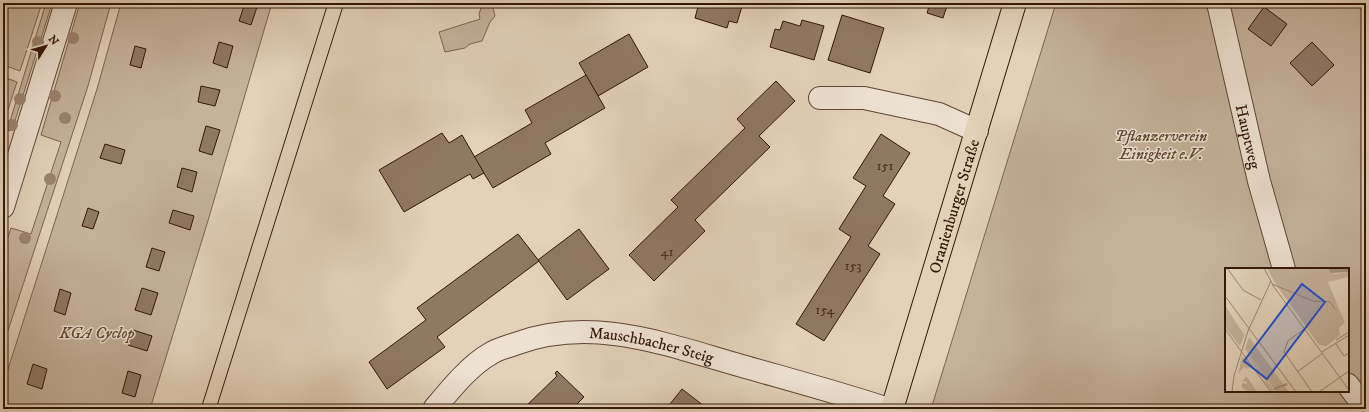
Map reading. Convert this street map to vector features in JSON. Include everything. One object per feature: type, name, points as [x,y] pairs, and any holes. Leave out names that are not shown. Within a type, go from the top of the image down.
[{"type":"main road","name":"Oranienburger Straße","points":[[892,409],[1015,3]]},
{"type":"street","name":"Hauptweg","points":[[1218,3],[1259,181],[1284,268]]},
{"type":"street","points":[[3,207],[65,4]]},
{"type":"street","points":[[820,98],[864,98],[879,101],[939,114],[977,131]]},
{"type":"street","name":"Mauschbacher Steig","points":[[434,409],[455,383],[490,354],[529,339],[569,331],[603,331],[640,337],[888,409]]},
{"type":"street","points":[[1349,386],[1366,409]]},
{"type":"green space","points":[[3,3],[40,3],[41,6],[20,71],[9,67],[3,70]]},
{"type":"green space","points":[[46,3],[51,3],[50,10],[12,130],[7,131]]},
{"type":"green space","points":[[80,3],[111,3],[88,86],[3,346],[3,252],[11,228],[31,234],[61,142],[41,135]]},
{"type":"green space","name":"KGA Cyclop","points":[[121,3],[272,3],[207,224],[150,409],[3,409],[3,385],[97,89]]},
{"type":"green space","name":"Pflanzerverein Einigkeit e.V.","points":[[1056,3],[1366,3],[1366,409],[931,409]]},
{"type":"green space","points":[[489,6],[493,8],[495,16],[490,22],[482,41],[470,44],[465,48],[445,52],[439,32],[480,19],[479,14],[481,8]]},
{"type":"green space","points":[[9,79],[17,82],[3,125],[3,82]]},
{"type":"building","points":[[245,3],[257,7],[251,25],[239,21]]},
{"type":"building","points":[[699,3],[743,3],[737,23],[729,21],[727,28],[695,18]]},
{"type":"building","points":[[930,3],[948,3],[943,18],[927,13]]},
{"type":"building","points":[[1264,7],[1287,24],[1271,46],[1248,29]]},
{"type":"building","points":[[842,15],[884,28],[870,73],[828,60]]},
{"type":"building","points":[[802,20],[824,26],[814,60],[770,47],[775,29],[780,30],[783,21],[800,26]]},
{"type":"building","points":[[629,34],[648,67],[598,96],[579,63]]},
{"type":"building","points":[[219,42],[233,46],[227,68],[213,63]]},
{"type":"building","points":[[1312,42],[1334,65],[1312,86],[1290,63]]},
{"type":"building","points":[[135,46],[146,49],[141,68],[130,65]]},
{"type":"building","points":[[586,75],[605,108],[545,143],[551,154],[493,188],[474,157],[532,123],[525,110]]},
{"type":"building","points":[[776,81],[795,101],[759,136],[770,147],[695,220],[705,231],[654,281],[629,255],[678,207],[671,200],[745,128],[737,119]]},
{"type":"building","points":[[201,86],[220,90],[215,106],[198,102]]},
{"type":"building","points":[[206,126],[220,130],[212,155],[199,151]]},
{"type":"building","points":[[442,133],[449,143],[462,135],[484,173],[473,179],[470,174],[404,212],[379,170]]},
{"type":"building","points":[[881,134],[910,153],[883,196],[895,204],[868,246],[880,254],[824,341],[796,324],[851,237],[839,229],[866,186],[853,178]]},
{"type":"building","points":[[105,144],[125,150],[121,164],[100,158]]},
{"type":"building","points":[[182,168],[197,172],[192,192],[177,187]]},
{"type":"building","points":[[88,208],[99,212],[93,229],[82,226]]},
{"type":"building","points":[[173,210],[194,216],[190,230],[169,223]]},
{"type":"building","points":[[579,229],[609,269],[567,300],[538,260]]},
{"type":"building","points":[[518,234],[539,261],[437,337],[445,347],[387,389],[369,362],[426,320],[417,308]]},
{"type":"building","points":[[152,248],[165,252],[159,271],[146,267]]},
{"type":"building","points":[[142,288],[158,293],[151,315],[135,310]]},
{"type":"building","points":[[60,289],[71,293],[65,315],[54,311]]},
{"type":"building","points":[[133,330],[152,336],[147,351],[128,345]]},
{"type":"building","points":[[33,364],[47,369],[42,389],[27,384]]},
{"type":"building","points":[[128,371],[141,375],[135,397],[122,393]]},
{"type":"building","points":[[557,371],[584,397],[572,409],[523,409],[557,376],[555,373]]},
{"type":"building","points":[[682,389],[708,409],[666,409]]},
{"type":"tram line","points":[[201,409],[328,3]]},
{"type":"tram line","points":[[216,409],[344,3]]}]
